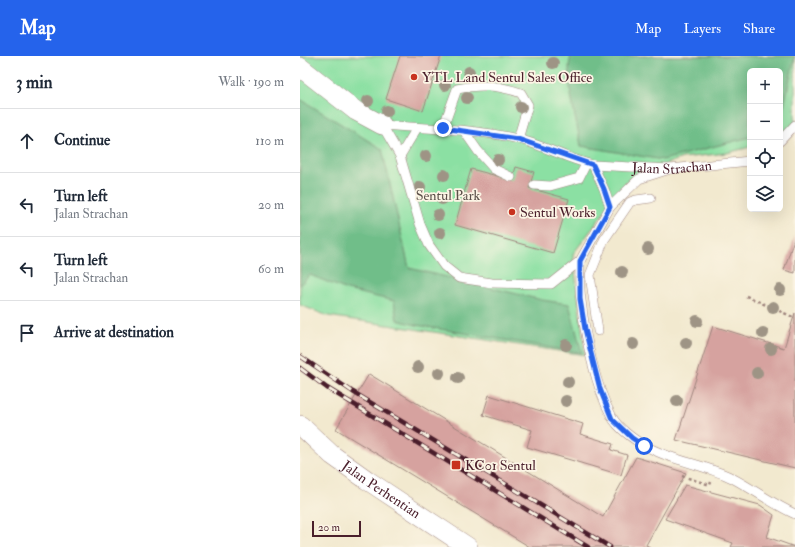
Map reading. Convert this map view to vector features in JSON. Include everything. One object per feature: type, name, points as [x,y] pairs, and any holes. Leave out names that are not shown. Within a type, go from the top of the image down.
[{"type":"street","name":"Jalan Strachan","points":[[300,67],[356,111],[382,125]]},
{"type":"street","name":"Jalan Perhentian","points":[[300,425],[332,455],[468,547]]},
{"type":"lane","points":[[443,128],[457,89],[475,85],[506,88],[521,93],[528,105],[518,139]]},
{"type":"lane","name":"Jalan Strachan","points":[[382,125],[418,128],[443,128],[518,139],[589,164],[670,169],[747,161]]},
{"type":"lane","points":[[382,125],[400,156],[420,224],[429,245],[444,266],[459,278],[492,283],[551,284],[580,261],[610,207],[639,179],[670,169]]},
{"type":"lane","points":[[781,140],[795,125]]},
{"type":"lane","points":[[400,156],[418,128]]},
{"type":"lane","points":[[464,131],[478,151],[494,169],[511,177]]},
{"type":"lane","points":[[534,184],[550,186],[579,178],[589,164],[604,189],[610,207]]},
{"type":"lane","points":[[598,331],[590,275],[604,240],[630,202],[651,198]]},
{"type":"lane","points":[[580,261],[580,299],[585,329],[600,389],[612,419],[632,438],[644,446],[731,478],[795,514]]},
{"type":"path","points":[[746,296],[795,318]]},
{"type":"path","points":[[679,474],[704,484]]},
{"type":"green space","name":"Sentul Park","points":[[300,56],[795,56],[795,129],[783,136],[783,68],[747,68],[747,148],[727,153],[682,158],[631,177],[573,254],[585,355],[328,316],[300,305]]},
{"type":"green space","points":[[571,56],[795,56],[783,110],[783,68],[747,68],[747,138],[663,160],[581,146],[570,88],[569,65]]},
{"type":"green space","points":[[300,99],[382,149],[409,268],[542,300],[569,304],[582,353],[416,325],[397,320],[394,301],[347,290],[310,275],[300,285]]},
{"type":"building","name":"YTL Land Sentul Sales Office","points":[[400,56],[441,56],[423,111],[386,99]]},
{"type":"building","name":"Sentul Works","points":[[516,167],[534,172],[529,188],[569,199],[553,253],[455,225],[471,169],[512,180]]},
{"type":"building","points":[[795,236],[795,273],[784,270]]},
{"type":"building","points":[[795,313],[795,468],[676,440],[713,326],[784,348]]},
{"type":"building","name":"KC01 Sentul","points":[[369,374],[603,517],[636,457],[686,473],[646,545],[650,547],[530,547],[336,429]]},
{"type":"building","points":[[489,395],[583,424],[580,434],[613,444],[611,450],[627,455],[621,475],[527,447],[532,430],[483,415]]},
{"type":"building","points":[[685,485],[760,505],[774,515],[767,537],[795,547],[731,547],[733,543],[665,519]]},
{"type":"railway","points":[[300,356],[353,392],[610,547]]},
{"type":"railway","points":[[300,368],[327,388],[588,547]]},
{"type":"place","name":"YTL Land Sentul Sales Office","points":[[414,77]]},
{"type":"place","name":"Sentul Works","points":[[512,212]]},
{"type":"place","name":"KC01 Sentul","points":[[456,465]]},
{"type":"route","points":[[443,128],[518,139],[586,164],[593,165],[609,201],[610,207],[580,261],[580,299],[585,329],[600,389],[612,419],[632,438],[644,446]]}]
